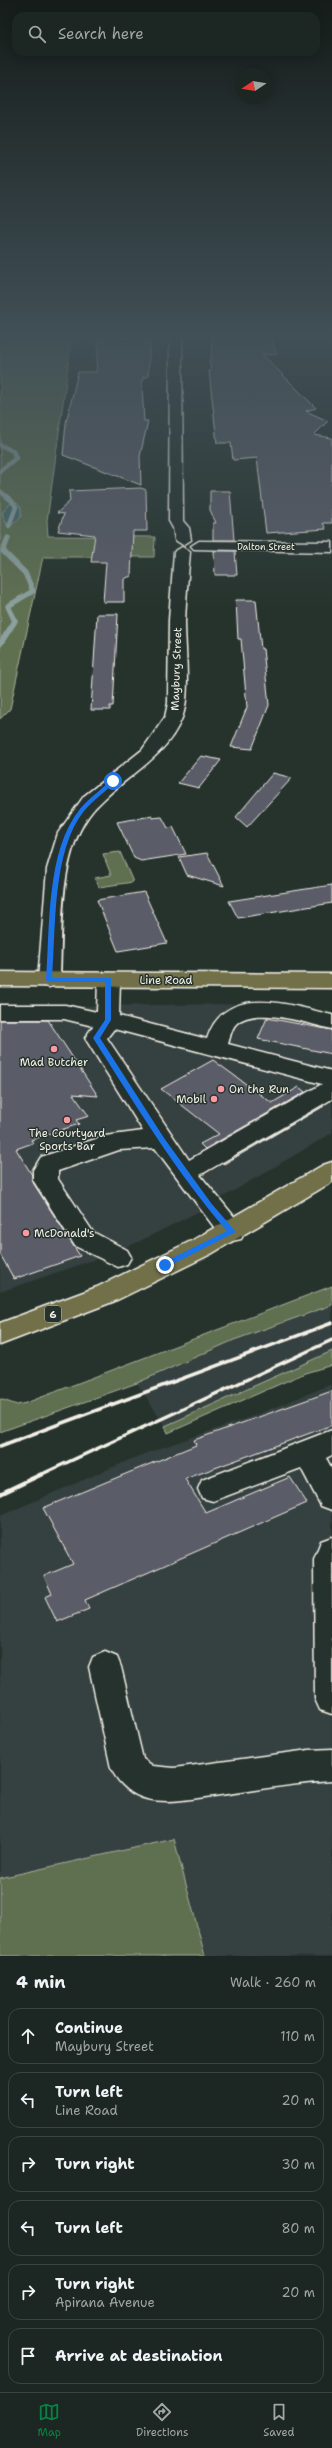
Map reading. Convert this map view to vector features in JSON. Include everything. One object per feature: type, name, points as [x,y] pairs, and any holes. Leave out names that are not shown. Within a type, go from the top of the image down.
[{"type":"main road","name":"Line Road","points":[[0,979],[332,981]]},
{"type":"main road","name":"6","points":[[0,1334],[106,1294],[232,1232],[332,1171]]},
{"type":"street","name":"Maybury Street","points":[[49,980],[57,869],[63,843],[68,833],[91,800],[149,754],[168,729],[174,717],[177,703],[177,620],[188,546],[181,528],[176,521],[176,427]]},
{"type":"street","name":"Dalton Street","points":[[188,546],[332,547]]},
{"type":"street","points":[[108,980],[108,1020],[96,1038],[161,1140],[232,1232]]},
{"type":"street","points":[[215,1049],[222,1027],[232,1016],[247,1009],[266,1009],[332,1022]]},
{"type":"street","points":[[0,1012],[65,1012],[84,1018],[108,1020],[332,1079]]},
{"type":"street","points":[[185,1172],[332,1089]]},
{"type":"street","points":[[118,1257],[84,1239],[46,1180],[45,1170],[50,1163],[112,1142],[129,1138],[161,1140]]},
{"type":"street","points":[[212,1489],[320,1448],[332,1497]]},
{"type":"street","points":[[332,1550],[329,1559],[332,1699]]},
{"type":"street","points":[[105,1667],[128,1768],[146,1782],[174,1785],[309,1766],[332,1765]]},
{"type":"shaded area","points":[[244,1004],[308,1010],[332,1014],[332,1133],[198,1212],[140,1241],[105,1256],[0,1292],[0,1007]]},
{"type":"shaded area","points":[[332,1305],[332,1351],[165,1426],[137,1383],[234,1340]]},
{"type":"shaded area","points":[[332,1384],[332,1956],[205,1956],[174,1839],[0,1878],[0,1516],[141,1455],[253,1416]]},
{"type":"green space","points":[[0,427],[60,427],[47,521],[48,536],[155,537],[154,557],[43,557],[10,709],[0,719]]},
{"type":"green space","points":[[120,852],[133,882],[99,887],[95,878],[111,875],[103,854]]},
{"type":"green space","points":[[332,1286],[332,1305],[234,1340],[137,1383],[0,1432],[0,1399],[17,1405],[26,1403]]},
{"type":"green space","points":[[332,1351],[332,1365],[305,1373],[168,1433],[165,1426]]},
{"type":"green space","points":[[174,1839],[205,1956],[0,1956],[0,1878]]},
{"type":"water","points":[[11,503],[17,503],[21,508],[21,517],[11,526],[7,525],[2,513]]},
{"type":"building","points":[[66,427],[147,427],[140,456],[141,485],[63,455]]},
{"type":"building","points":[[215,427],[322,427],[314,435],[332,438],[332,523],[323,523],[326,529],[266,533],[257,458],[233,460],[231,443],[217,443]]},
{"type":"building","points":[[141,488],[146,490],[147,531],[133,531],[131,576],[124,579],[124,602],[103,602],[106,562],[91,562],[95,535],[58,531],[64,514],[57,513],[70,501],[69,491]]},
{"type":"building","points":[[210,491],[230,491],[234,540],[213,540],[213,523],[216,523],[210,510]]},
{"type":"building","points":[[214,551],[235,551],[237,575],[215,575]]},
{"type":"building","points":[[236,600],[256,600],[261,649],[263,649],[269,705],[252,749],[231,747],[247,707],[241,639],[238,639]]},
{"type":"building","points":[[97,614],[118,614],[113,706],[110,706],[110,710],[91,710]]},
{"type":"building","points":[[201,756],[221,760],[199,788],[178,783]]},
{"type":"building","points":[[273,773],[292,778],[247,827],[236,817]]},
{"type":"building","points":[[152,816],[152,818],[162,817],[168,828],[173,827],[186,854],[141,861],[134,858],[117,822]]},
{"type":"building","points":[[207,853],[224,886],[187,875],[179,857]]},
{"type":"building","points":[[332,885],[332,903],[238,918],[229,901]]},
{"type":"building","points":[[144,892],[167,943],[118,951],[97,900]]},
{"type":"building","points":[[267,1018],[332,1030],[332,1054],[258,1039]]},
{"type":"building","points":[[0,1020],[48,1020],[98,1096],[73,1094],[89,1116],[76,1120],[79,1124],[31,1140],[33,1143],[16,1149],[32,1175],[32,1181],[80,1256],[14,1279],[0,1254]]},
{"type":"building","points":[[213,1060],[272,1103],[299,1087],[305,1092],[205,1149],[200,1144],[219,1134],[161,1089]]},
{"type":"building","points":[[324,1106],[224,1164],[223,1163]]},
{"type":"building","points":[[332,1391],[332,1425],[185,1479],[206,1513],[290,1477],[307,1503],[85,1600],[89,1609],[57,1622],[45,1597],[52,1594],[44,1576],[73,1564],[43,1508],[196,1445],[194,1440]]},
{"type":"waterway","points":[[0,445],[13,451],[16,458],[0,471]]},
{"type":"waterway","points":[[0,491],[12,501],[16,507],[9,526]]},
{"type":"waterway","points":[[0,644],[15,621],[8,606],[33,591],[25,573],[3,551],[8,538]]},
{"type":"railway","points":[[0,1446],[332,1323]]},
{"type":"railway","points":[[40,1475],[332,1340]]},
{"type":"railway","points":[[0,1494],[42,1474]]},
{"type":"place","name":"Mad Butcher","points":[[54,1049]]},
{"type":"place","name":"On the Run","points":[[221,1089]]},
{"type":"place","name":"Mobil","points":[[214,1099]]},
{"type":"place","name":"The Courtyard Sports Bar","points":[[67,1120]]},
{"type":"place","name":"McDonald's","points":[[26,1233]]},
{"type":"route","points":[[113,781],[82,810],[63,843],[57,869],[49,980],[108,980],[108,1020],[96,1038],[161,1140],[209,1205],[232,1232],[165,1265]]}]
